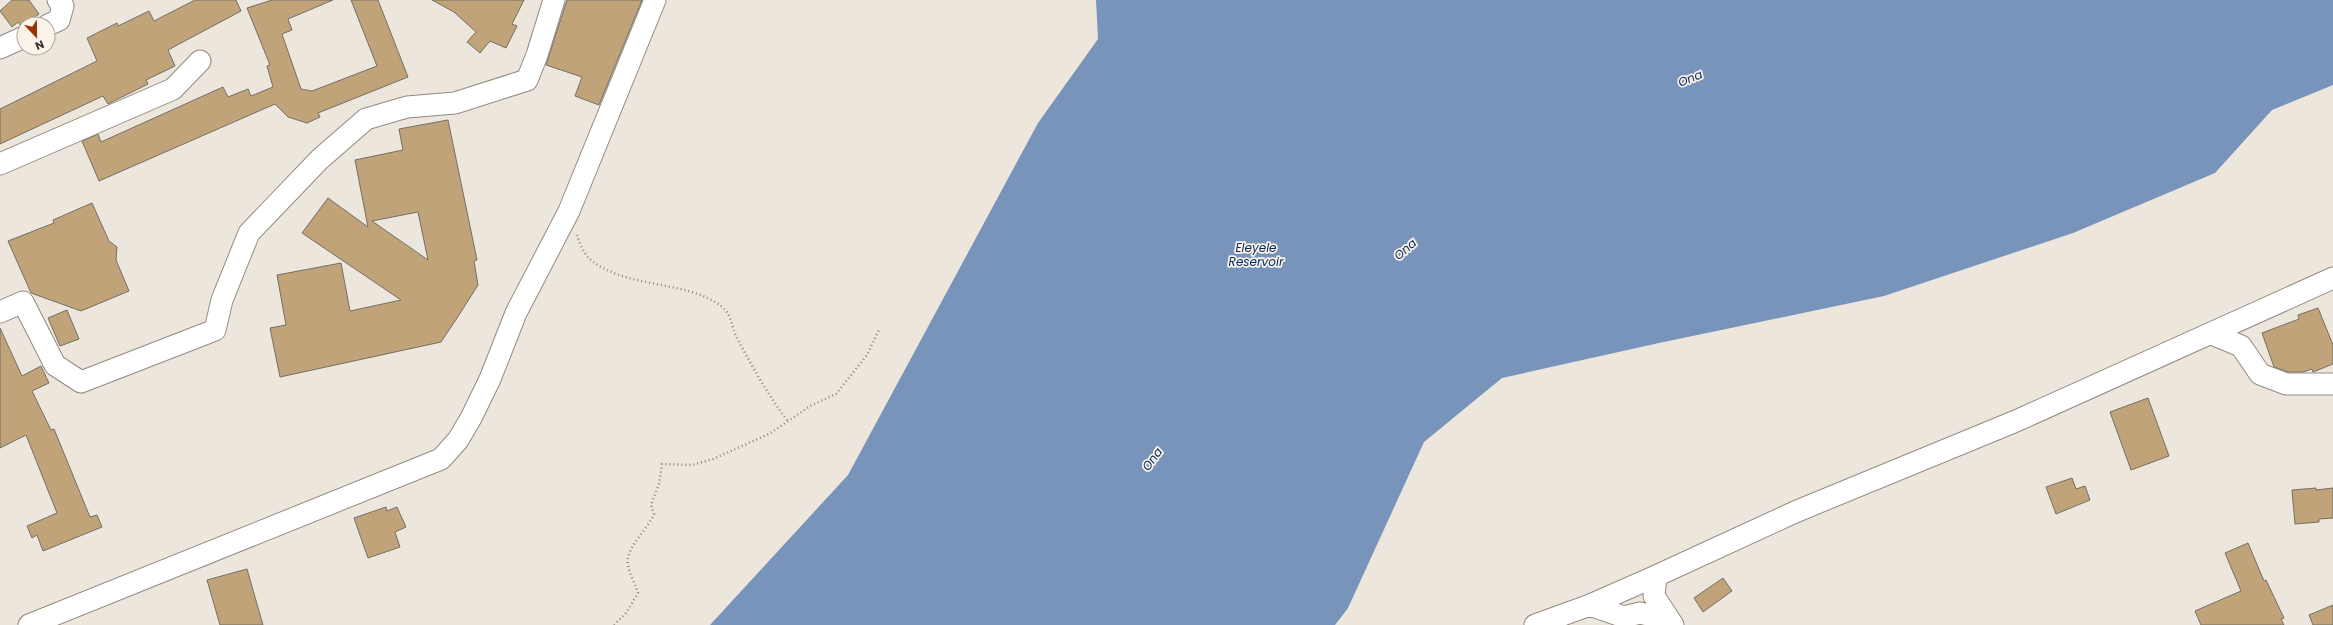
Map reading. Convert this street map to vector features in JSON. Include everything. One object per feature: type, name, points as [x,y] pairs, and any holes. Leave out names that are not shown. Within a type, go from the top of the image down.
[{"type":"street","points":[[56,21],[59,20],[63,6],[58,0]]},
{"type":"street","points":[[0,312],[23,302],[55,365],[80,382],[215,330],[222,300],[249,233],[320,159],[366,119],[407,108],[455,103],[527,80],[537,55],[554,0]]},
{"type":"street","points":[[29,625],[441,459],[458,440],[471,418],[490,379],[516,313],[569,211],[655,0]]},
{"type":"street","points":[[0,48],[16,41]]},
{"type":"street","points":[[0,164],[167,92],[187,76],[200,61]]},
{"type":"street","points":[[1535,625],[1590,605],[1795,512],[1924,460],[2212,334],[2258,310],[2333,278]]},
{"type":"street","points":[[2212,334],[2241,346],[2260,374],[2286,384],[2333,384]]},
{"type":"street","points":[[1656,576],[1654,596],[1671,623]]},
{"type":"street","points":[[1590,605],[1624,617],[1640,613],[1671,623]]},
{"type":"path","points":[[569,211],[582,248],[591,261],[616,274],[650,284],[698,294],[721,306],[730,317],[736,338],[766,392],[787,420]]},
{"type":"path","points":[[614,625],[626,613],[638,593],[628,566],[629,551],[649,526],[654,514],[651,505],[659,484],[662,464],[692,465],[713,459],[769,434],[787,420],[810,406],[836,394],[867,355],[879,330]]},
{"type":"water","name":"Eleyele Reservoir","points":[[1096,0],[2333,0],[2333,85],[2272,110],[2215,173],[2073,233],[1884,296],[1659,343],[1502,378],[1424,442],[1348,608],[1335,625],[710,625],[848,475],[1038,123],[1098,39]]},
{"type":"building","points":[[12,0],[29,0],[39,14],[36,16],[16,16],[16,24],[12,27],[0,11]]},
{"type":"building","points":[[195,0],[236,0],[241,11],[168,50],[175,66],[146,80],[148,84],[108,104],[103,96],[0,144],[0,109],[97,61],[87,38],[117,23],[118,26],[149,11],[154,21]]},
{"type":"building","points":[[272,0],[333,0],[288,19],[292,30],[282,34],[301,89],[312,91],[377,66],[351,0],[378,0],[408,77],[318,113],[320,117],[307,123],[288,117],[275,104],[99,181],[82,141],[98,134],[101,142],[223,87],[228,97],[248,89],[251,96],[273,87],[267,66],[270,65],[247,8]]},
{"type":"building","points":[[432,0],[524,0],[512,24],[517,26],[506,48],[490,41],[480,53],[467,42],[476,32],[454,12]]},
{"type":"building","points":[[567,0],[642,0],[599,105],[575,96],[582,77],[546,65]]},
{"type":"building","points":[[448,120],[477,260],[474,261],[478,285],[441,342],[280,377],[270,328],[286,325],[277,275],[341,263],[350,311],[401,300],[302,233],[328,198],[368,227],[355,160],[403,150],[399,129]],"holes":[[[418,212],[428,260],[372,221]]]},
{"type":"building","points":[[92,203],[109,241],[117,247],[116,260],[129,291],[81,311],[31,293],[8,241],[54,223],[53,220]]},
{"type":"building","points":[[2318,308],[2333,345],[2333,364],[2313,372],[2312,369],[2303,372],[2288,372],[2274,367],[2262,333],[2299,319],[2298,315]]},
{"type":"building","points":[[67,310],[79,339],[60,346],[48,318]]},
{"type":"building","points":[[0,328],[22,376],[41,366],[49,383],[32,391],[51,430],[54,429],[90,517],[97,515],[102,527],[43,551],[37,535],[32,538],[27,526],[57,513],[26,435],[0,448]]},
{"type":"building","points":[[2148,398],[2169,456],[2131,470],[2110,412]]},
{"type":"building","points":[[2072,478],[2076,489],[2085,486],[2090,500],[2056,514],[2046,487]]},
{"type":"building","points":[[2316,488],[2316,490],[2333,488],[2333,518],[2319,519],[2319,522],[2295,524],[2292,490]]},
{"type":"building","points":[[386,507],[387,511],[397,507],[406,527],[395,532],[400,547],[368,558],[354,518]]},
{"type":"building","points":[[2248,543],[2264,581],[2266,580],[2284,618],[2281,619],[2284,625],[2201,625],[2195,611],[2241,591],[2225,553]]},
{"type":"building","points":[[247,569],[263,625],[220,625],[207,580]]},
{"type":"building","points":[[1723,578],[1732,591],[1703,612],[1694,598]]},
{"type":"building","points":[[2333,605],[2333,625],[2313,625],[2309,615]]},
{"type":"water label","name":"Ona","points":[[1690,78]]},
{"type":"water label","name":"Ona","points":[[1405,249]]},
{"type":"water label","name":"Ona","points":[[1152,459]]}]
